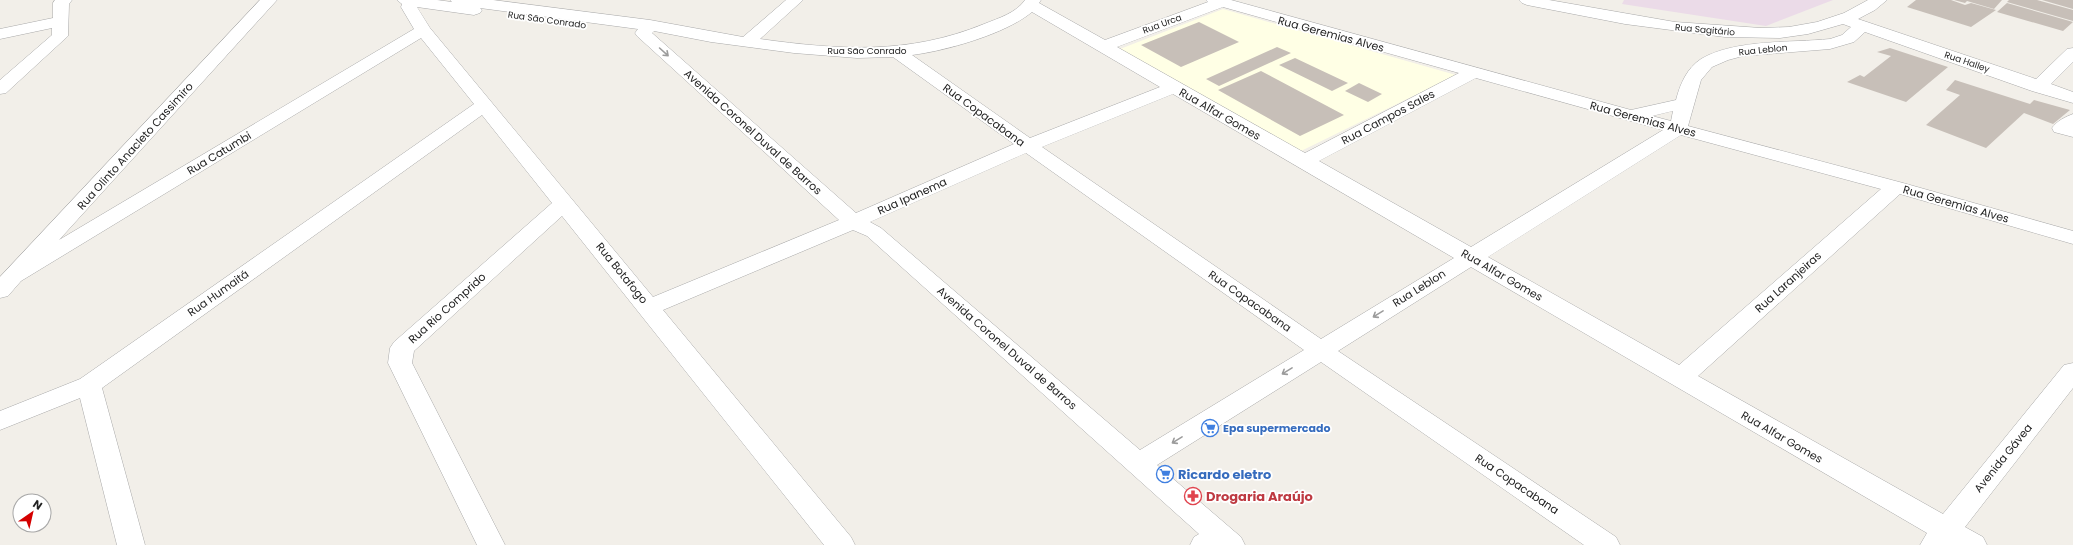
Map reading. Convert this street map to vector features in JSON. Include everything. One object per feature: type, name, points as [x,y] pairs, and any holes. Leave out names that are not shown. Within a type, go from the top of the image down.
[{"type":"street","points":[[0,88],[60,36],[61,3],[64,0]]},
{"type":"street","name":"Rua Olinto Anacleto Cassimiro","points":[[0,291],[269,0]]},
{"type":"street","name":"Rua São Conrado","points":[[408,0],[689,34],[807,51],[896,52],[920,49],[973,35],[1012,19],[1032,2]]},
{"type":"street","name":"Rua Botafogo","points":[[408,0],[409,7],[423,30],[483,106],[649,307],[841,545]]},
{"type":"street","name":"Rua São Conrado","points":[[458,0],[646,29]]},
{"type":"street","points":[[747,42],[795,0]]},
{"type":"street","name":"Rua Sagitário","points":[[1527,0],[1595,7],[1688,29],[1744,33],[1796,32],[1844,20],[1863,11],[1879,0]]},
{"type":"street","name":"Rua Alfar Gomes","points":[[1032,2],[1104,46],[1303,162],[1680,378],[1940,537],[1972,545]]},
{"type":"street","name":"Rua Urca","points":[[1104,46],[1217,2]]},
{"type":"street","name":"Rua Geremias Alves","points":[[1217,2],[1678,129],[1896,187],[2073,238]]},
{"type":"street","name":"Rua Halley","points":[[1844,20],[2073,98]]},
{"type":"street","points":[[0,34],[60,22]]},
{"type":"street","name":"Rua Leblon","points":[[1139,464],[1320,350],[1678,129],[1695,74],[1702,66],[1718,58],[1750,51],[1828,44],[1847,40],[1862,26]]},
{"type":"street","name":"Avenida Coronel Duval de Barros","points":[[646,29],[864,224],[1139,464],[1218,542]]},
{"type":"street","name":"Rua Catumbi","points":[[15,276],[423,30]]},
{"type":"street","name":"Avenida Coronel Duval de Barros","points":[[668,32],[688,65]]},
{"type":"street","name":"Rua Copacabana","points":[[896,52],[1026,146],[1320,350],[1606,545]]},
{"type":"street","points":[[2038,87],[2073,53]]},
{"type":"street","name":"Rua Campos Sales","points":[[1303,162],[1473,73]]},
{"type":"street","name":"Rua Ipanema","points":[[649,307],[864,224],[1026,146],[1093,121],[1175,87]]},
{"type":"street","points":[[1631,116],[1685,103]]},
{"type":"street","name":"Rua Humaitá","points":[[0,421],[89,385],[483,106]]},
{"type":"street","points":[[2073,120],[2061,128],[2073,131]]},
{"type":"street","name":"Rua Laranjeiras","points":[[1680,378],[1896,187]]},
{"type":"street","name":"Rua Rio Comprido","points":[[491,545],[400,363],[402,348],[564,203]]},
{"type":"street","name":"Avenida Gávea","points":[[1940,537],[2073,371]]},
{"type":"street","points":[[89,385],[131,545]]},
{"type":"shaded area","points":[[1624,0],[1833,0],[1766,26],[1622,4]]},
{"type":"shaded area","points":[[1223,9],[1456,75],[1299,152],[1120,49]]},
{"type":"building","points":[[1916,0],[1951,0],[1965,5],[1971,3],[1996,10],[1971,27],[1907,7]]},
{"type":"building","points":[[1954,0],[2002,0],[1994,9],[1967,1],[1965,3]]},
{"type":"building","points":[[2009,0],[2037,0],[2073,10],[2073,21],[2007,2]]},
{"type":"building","points":[[2042,0],[2073,0],[2073,9]]},
{"type":"building","points":[[2007,3],[2073,22],[2063,31],[1997,12]]},
{"type":"building","points":[[1199,22],[1239,42],[1181,67],[1141,45]]},
{"type":"building","points":[[1277,47],[1291,53],[1219,86],[1206,79]]},
{"type":"building","points":[[1890,48],[1948,67],[1906,102],[1847,82],[1860,75],[1864,77],[1891,56],[1877,52]]},
{"type":"building","points":[[1295,58],[1348,83],[1332,91],[1279,65]]},
{"type":"building","points":[[1261,71],[1344,115],[1300,136],[1218,90]]},
{"type":"building","points":[[1955,80],[2030,104],[2034,100],[2070,110],[2053,124],[2024,113],[1986,148],[1926,125],[1960,95],[1946,90]]},
{"type":"building","points":[[1359,83],[1382,94],[1368,102],[1345,91]]},
{"type":"place","name":"Epa supermercado","points":[[1210,428]]},
{"type":"place","name":"Ricardo eletro","points":[[1165,474]]},
{"type":"place","name":"Drogaria Araújo","points":[[1193,496]]}]
